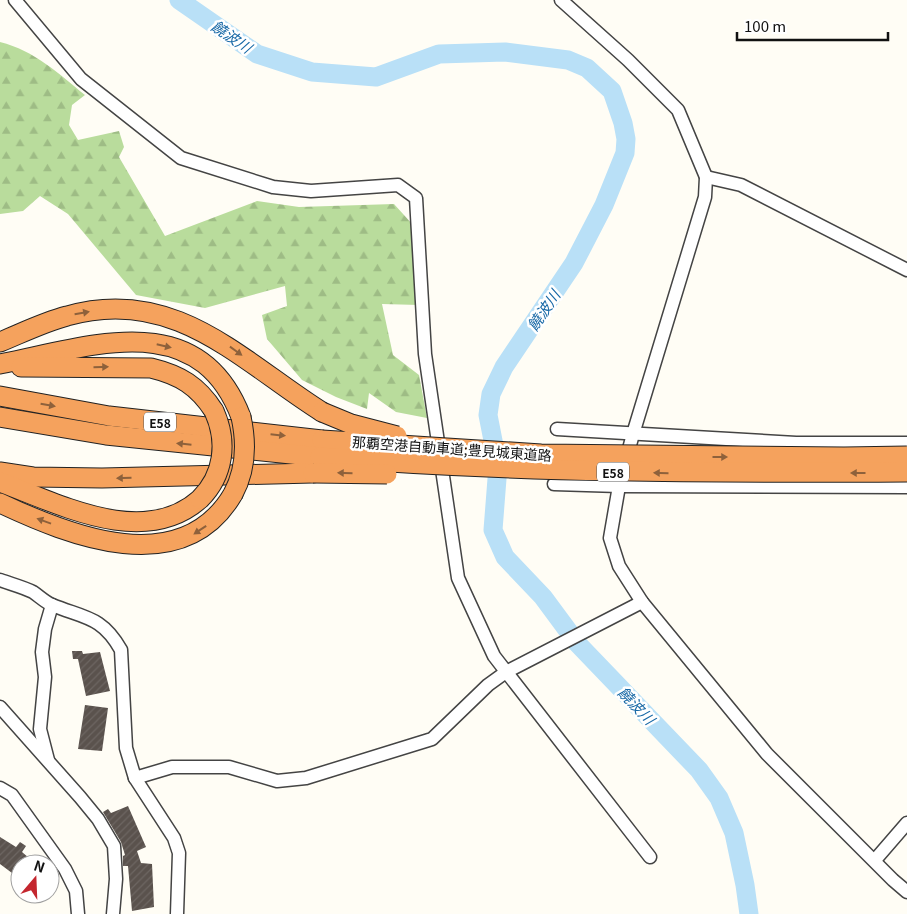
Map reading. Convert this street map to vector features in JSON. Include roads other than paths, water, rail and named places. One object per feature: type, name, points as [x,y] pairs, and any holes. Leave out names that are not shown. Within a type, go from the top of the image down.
[{"type":"highway","points":[[0,342],[67,315],[106,310],[144,313],[183,322],[226,344],[322,412],[351,424],[391,435],[426,440],[617,449],[690,457]]},
{"type":"highway","points":[[0,365],[47,354],[120,342],[152,343],[172,347],[202,361],[218,374],[233,396],[241,417],[245,438],[245,457],[240,479],[232,494],[215,518],[192,534],[177,540],[144,545],[104,541],[0,503]]},
{"type":"highway","points":[[0,365],[152,368],[175,375],[190,383],[206,398],[214,411],[222,435],[221,461],[212,484],[200,499],[182,513],[169,518],[137,522],[102,518],[0,482]]},
{"type":"highway","name":"那覇空港自動車道;豊見城東道路","points":[[0,396],[118,417],[318,457]]},
{"type":"highway","name":"那覇空港自動車道;豊見城東道路","points":[[0,417],[106,435],[318,457],[541,454],[690,457],[907,456]]},
{"type":"highway","points":[[0,472],[33,477],[102,478],[318,457]]},
{"type":"highway","name":"E58","points":[[318,457],[450,475],[604,472],[689,474],[907,472]]},
{"type":"street","points":[[15,0],[80,79],[181,158],[273,187],[311,191],[398,185],[416,198],[424,354],[458,578],[494,656],[650,857]]},
{"type":"street","points":[[561,0],[628,60],[678,110],[706,177],[705,196],[619,486],[610,538],[618,566],[642,602],[768,754],[907,892]]},
{"type":"street","points":[[706,177],[741,185],[907,270]]},
{"type":"street","points":[[558,429],[796,443],[907,443]]},
{"type":"street","points":[[794,487],[796,443]]},
{"type":"street","points":[[554,484],[907,487]]},
{"type":"street","points":[[0,580],[32,592],[52,605],[88,616],[102,624],[113,636],[121,650],[126,748],[135,778],[174,838],[179,853],[177,914]]},
{"type":"street","points":[[135,778],[172,767],[229,767],[277,781],[306,778],[432,739],[488,685],[506,672],[642,602]]},
{"type":"street","points":[[50,765],[40,729],[45,677],[42,652],[45,629],[52,605]]},
{"type":"street","points":[[0,707],[98,819],[114,846],[116,879],[113,914]]},
{"type":"street","points":[[0,788],[12,795],[65,869],[76,891],[78,914]]},
{"type":"street","points":[[875,860],[907,823]]},
{"type":"waterway","name":"饒波川","points":[[179,0],[257,54],[312,72],[376,77],[439,54],[505,52],[568,60],[587,68],[612,91],[623,123],[626,139],[625,153],[604,205],[574,263],[504,367],[491,394],[488,415],[498,466],[493,530],[505,557],[543,597],[577,643],[699,770],[719,798],[734,833],[749,914]]}]
